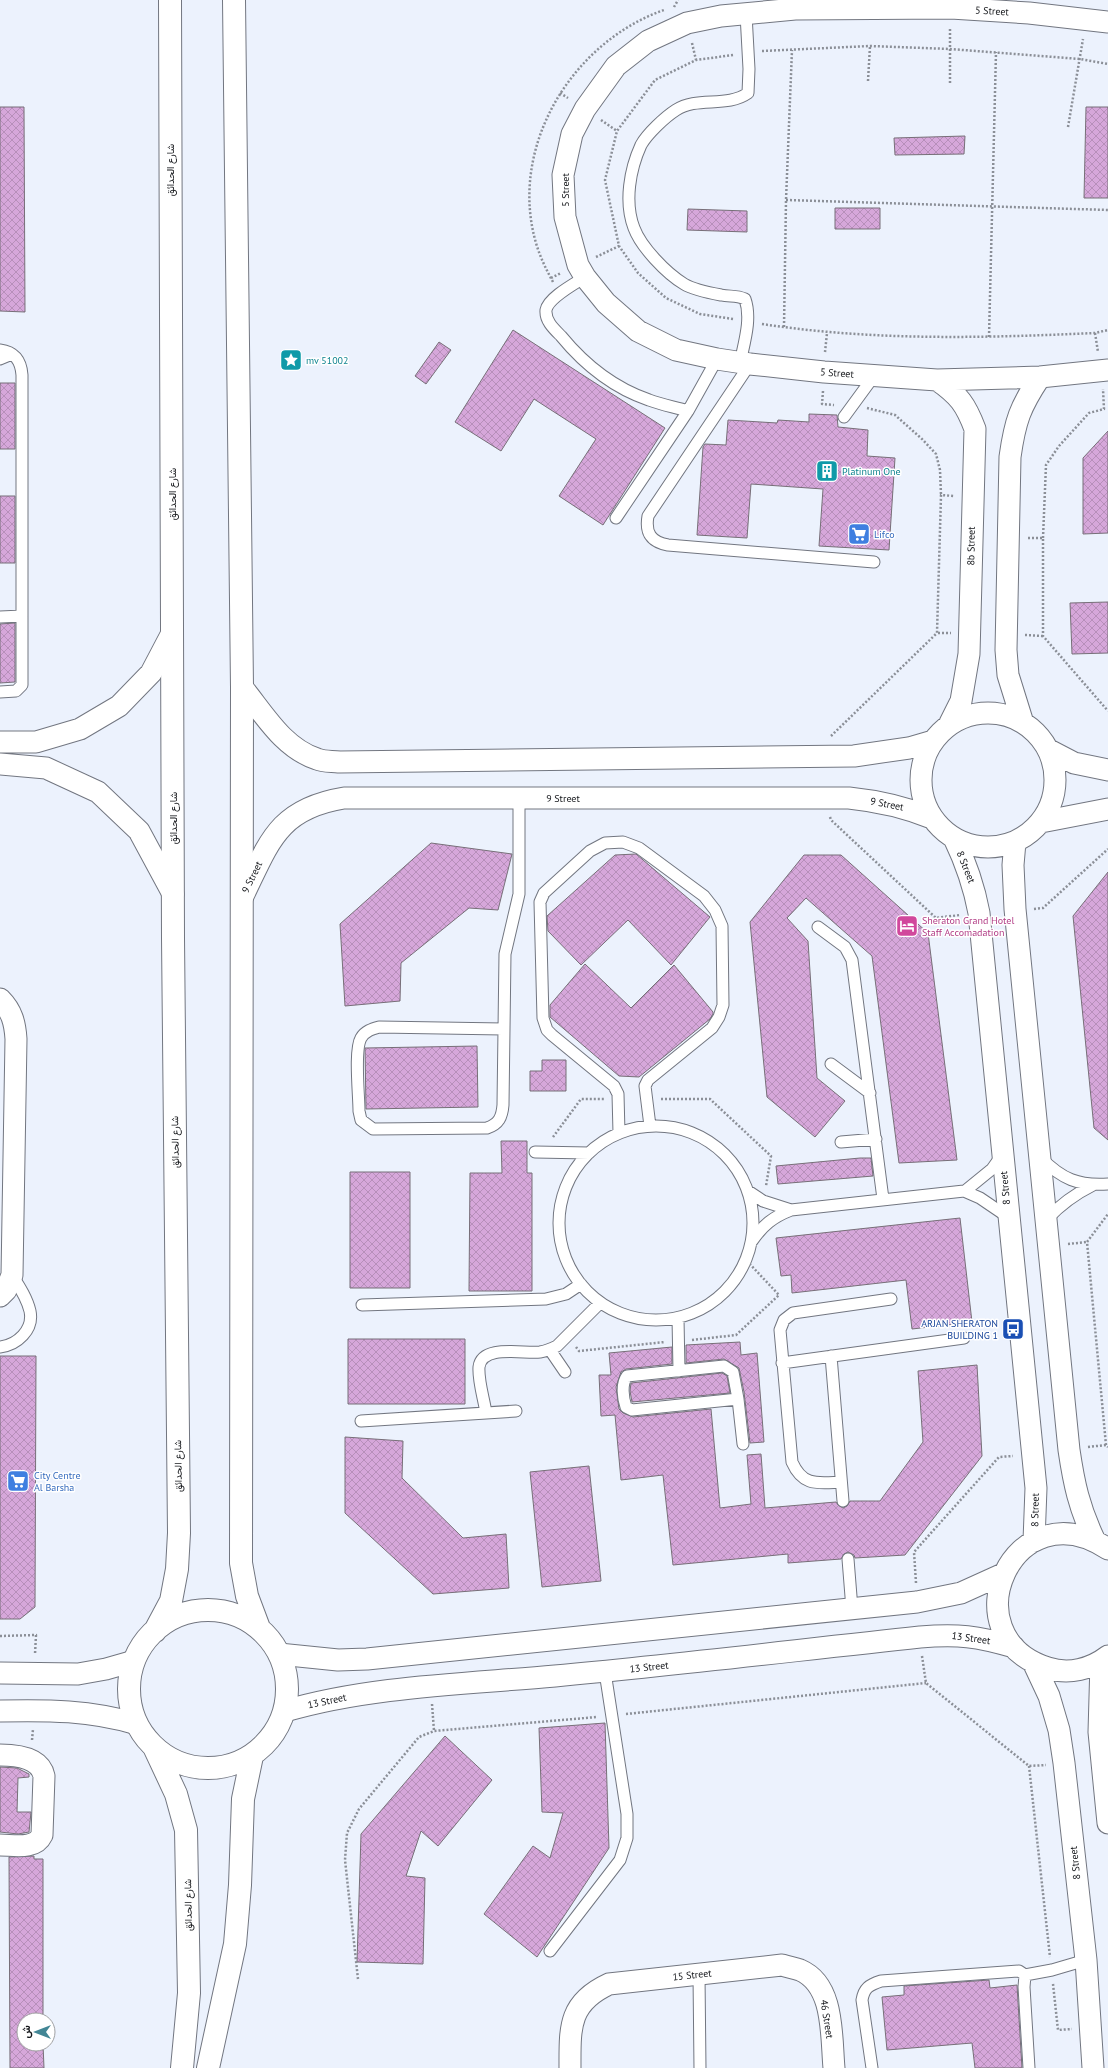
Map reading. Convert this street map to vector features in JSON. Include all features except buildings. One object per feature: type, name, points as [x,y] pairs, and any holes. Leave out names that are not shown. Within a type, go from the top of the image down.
[{"type":"street","name":"شارع الحدائق","points":[[154,1631],[171,1601],[177,1569],[179,1533],[173,894],[170,0]]},
{"type":"street","points":[[234,0],[242,687],[241,1563],[247,1596],[259,1628]]},
{"type":"street","points":[[762,0],[782,10]]},
{"type":"street","name":"5 Street","points":[[1104,370],[1040,377],[937,380],[824,372],[745,364],[717,360],[676,350],[638,331],[606,304],[585,277],[578,265],[565,217],[563,175],[572,134],[585,109],[616,66],[648,41],[687,23],[726,8],[746,14],[782,10],[951,8],[983,5],[1025,6],[1086,19],[1108,22]]},
{"type":"street","points":[[1022,720],[1008,675],[1006,650],[1010,457],[1014,428],[1024,401],[1040,377]]},
{"type":"street","name":"8b Street","points":[[937,380],[955,392],[968,409],[974,429],[969,654],[961,701],[950,723]]},
{"type":"street","points":[[0,742],[36,742],[80,729],[119,706],[151,673],[172,633]]},
{"type":"street","points":[[242,687],[284,740],[295,748],[319,760],[854,756],[909,748],[932,741]]},
{"type":"street","points":[[998,712],[1022,720],[1038,733],[1049,750],[1055,769],[1055,789],[1050,808],[1041,822],[1029,834],[1015,842],[994,847],[987,847],[973,846],[954,838],[932,818],[922,793],[922,766],[932,741],[950,723],[973,713],[998,712]]},
{"type":"street","points":[[1049,750],[1074,763],[1108,770]]},
{"type":"street","points":[[0,764],[46,768],[98,792],[139,831],[173,894]]},
{"type":"street","name":"9 Street","points":[[242,898],[269,843],[283,825],[301,811],[321,802],[344,798],[849,798],[886,803],[908,808],[932,818]]},
{"type":"street","points":[[1041,822],[1108,810]]},
{"type":"street","name":"8 Street","points":[[954,838],[972,881],[979,913],[1036,1488],[1034,1541]]},
{"type":"street","points":[[1015,842],[1013,865],[1015,909],[1041,1157],[1069,1450],[1074,1488],[1083,1514],[1101,1544]]},
{"type":"street","points":[[0,999],[8,1007],[15,1022],[16,1039],[12,1275],[6,1290],[0,1296]]},
{"type":"street","points":[[1101,1544],[1074,1534],[1054,1534],[1034,1541],[1016,1555],[1003,1574],[998,1593],[998,1612],[1003,1631],[1014,1647],[1034,1664],[1056,1671],[1079,1670],[1104,1659],[1099,1732],[1108,1823]]},
{"type":"street","points":[[279,1654],[330,1660],[367,1659],[852,1609],[940,1599],[976,1587],[1003,1574]]},
{"type":"street","points":[[205,1610],[224,1611],[243,1617],[259,1628],[270,1640],[284,1664],[288,1688],[285,1711],[279,1726],[270,1740],[252,1756],[236,1764],[218,1768],[200,1768],[182,1764],[168,1757],[154,1747],[137,1724],[130,1697],[130,1676],[134,1660],[143,1644],[154,1631],[185,1613],[205,1610]]},
{"type":"street","name":"13 Street","points":[[285,1711],[341,1697],[605,1672],[951,1635],[983,1638],[1014,1647]]},
{"type":"street","points":[[0,1673],[78,1674],[106,1669],[134,1660]]},
{"type":"street","name":"8 Street","points":[[1034,1664],[1049,1696],[1059,1730],[1086,1960],[1093,2068]]},
{"type":"street","points":[[0,1711],[59,1710],[109,1716],[137,1724]]},
{"type":"street","name":"شارع الحدائق","points":[[154,1747],[176,1794],[186,1830],[189,1993],[182,2068]]},
{"type":"street","points":[[0,1755],[22,1756],[41,1768],[44,1776],[42,1835],[40,1840],[31,1845],[0,1845]]},
{"type":"street","points":[[208,2068],[235,1944],[240,1885],[243,1799],[252,1756]]},
{"type":"street","name":"15 Street","points":[[570,2068],[570,2034],[573,2018],[581,2003],[593,1992],[609,1984],[782,1966],[800,1970],[808,1975]]},
{"type":"street","name":"46 Street","points":[[808,1975],[815,1981],[825,1997],[834,2068]]},
{"type":"lane","points":[[746,14],[748,93],[740,99],[694,104],[677,109],[660,124],[642,144],[632,172],[629,198],[634,228],[648,250],[666,270],[684,284],[723,296],[738,296],[745,299],[748,308],[745,364],[648,516],[646,527],[650,536],[658,543],[668,545],[874,562]]},
{"type":"lane","points":[[585,277],[549,303],[546,310],[547,319],[552,326],[579,358],[612,382],[648,400],[688,410]]},
{"type":"lane","points":[[0,350],[12,354],[18,359],[22,366],[22,685],[16,691],[0,692]]},
{"type":"lane","points":[[0,359],[12,354]]},
{"type":"lane","points":[[616,518],[688,410],[717,360]]},
{"type":"lane","points":[[844,417],[874,376]]},
{"type":"lane","points":[[0,617],[22,616]]},
{"type":"lane","points":[[503,1029],[380,1027],[364,1034],[358,1050],[359,1116],[364,1124],[373,1129],[487,1128],[494,1126],[500,1120],[502,1113],[505,954],[519,894],[519,798]]},
{"type":"lane","points":[[619,1133],[618,1099],[614,1086],[552,1035],[544,1025],[539,911],[540,902],[544,893],[590,851],[605,843],[623,842],[639,848],[704,896],[715,910],[722,926],[723,1005],[719,1017],[712,1028],[648,1080],[645,1086],[650,1126]]},
{"type":"lane","points":[[818,927],[846,947],[852,960],[883,1200]]},
{"type":"lane","points":[[830,1064],[870,1093]]},
{"type":"lane","points":[[650,1126],[675,1128],[699,1136],[715,1146],[737,1169],[748,1192],[753,1216],[751,1242],[746,1260],[729,1287],[714,1301],[697,1312],[678,1318],[658,1320],[638,1319],[618,1313],[600,1303],[581,1284],[568,1264],[562,1241],[560,1217],[564,1193],[574,1172],[590,1153],[619,1133],[650,1126]]},
{"type":"lane","points":[[841,1142],[876,1139]]},
{"type":"lane","points":[[538,1152],[590,1153]]},
{"type":"lane","points":[[965,1191],[992,1169],[1002,1155]]},
{"type":"lane","points":[[1041,1157],[1055,1172],[1073,1181],[1093,1185],[1108,1184]]},
{"type":"lane","points":[[1047,1219],[1060,1205],[1093,1185]]},
{"type":"lane","points":[[751,1242],[761,1228],[775,1217],[791,1210],[965,1191],[985,1200],[1008,1217]]},
{"type":"lane","points":[[748,1192],[763,1201],[791,1210]]},
{"type":"lane","points":[[0,1347],[17,1342],[25,1334],[30,1323],[31,1312],[12,1275]]},
{"type":"lane","points":[[362,1305],[540,1300],[566,1294],[581,1284]]},
{"type":"lane","points":[[842,1482],[815,1483],[804,1480],[796,1472],[791,1456],[780,1330],[784,1320],[793,1313],[891,1299]]},
{"type":"lane","points":[[486,1413],[479,1366],[484,1357],[492,1352],[533,1352],[550,1350],[557,1346],[600,1303]]},
{"type":"lane","points":[[678,1318],[679,1371]]},
{"type":"lane","points":[[782,1363],[964,1338]]},
{"type":"lane","points":[[550,1350],[565,1372]]},
{"type":"lane","points":[[831,1356],[843,1501]]},
{"type":"lane","points":[[738,1398],[632,1410],[626,1407],[624,1381],[627,1376],[719,1366],[730,1368],[733,1372],[738,1398],[743,1444]]},
{"type":"lane","points":[[361,1421],[516,1411]]},
{"type":"lane","points":[[848,1559],[852,1609]]},
{"type":"lane","points":[[550,1951],[612,1872],[620,1860],[627,1838],[627,1814],[613,1715],[605,1672]]},
{"type":"lane","points":[[872,2068],[862,2000],[863,1991],[871,1984],[881,1981],[1019,1971],[1025,1975],[1052,1970],[1086,1960]]},
{"type":"lane","points":[[699,1975],[700,2068]]},
{"type":"lane","points":[[1025,1975],[1024,1987],[1030,2068]]},
{"type":"path","points":[[950,83],[951,8]]},
{"type":"path","points":[[1068,128],[1086,19]]},
{"type":"path","points":[[868,81],[870,46]]},
{"type":"path","points":[[1108,64],[1080,59],[996,52],[870,46],[748,53],[696,60],[655,80],[617,131],[605,180],[619,246],[638,273],[666,298],[700,314],[827,333],[913,337],[989,337],[1095,333],[1108,330]]},
{"type":"path","points":[[784,327],[786,200],[792,50]]},
{"type":"path","points":[[989,337],[996,52]]},
{"type":"path","points":[[786,200],[1108,210]]},
{"type":"path","points":[[827,333],[822,404],[878,410],[895,415],[922,438],[936,454],[940,470],[941,495]]},
{"type":"path","points":[[1104,370],[1104,409],[1089,413],[1059,446],[1046,465],[1043,538],[1043,636],[1108,711]]},
{"type":"path","points":[[1008,539],[1043,538]]},
{"type":"path","points":[[538,1152],[581,1099],[618,1099]]},
{"type":"path","points":[[646,1099],[710,1099],[771,1156],[763,1201]]},
{"type":"path","points":[[1106,1445],[1087,1242],[1108,1214]]},
{"type":"path","points":[[358,1979],[345,1860],[347,1833],[359,1809],[414,1743],[426,1733],[926,1683]]},
{"type":"path","points":[[432,1688],[434,1732]]},
{"type":"path","points":[[1029,1766],[1058,2030],[1090,2028]]},
{"type":"place","name":"mv 51002","points":[[291,360]]},
{"type":"place","name":"Platinum One","points":[[827,471]]},
{"type":"place","name":"Lifco","points":[[859,534]]},
{"type":"place","name":"Sheraton Grand Hotel Staff Accomadation","points":[[907,926]]},
{"type":"place","name":"ARJAN SHERATON BUILDING 1","points":[[1013,1329]]},
{"type":"place","name":"City Centre Al Barsha","points":[[18,1481]]}]
